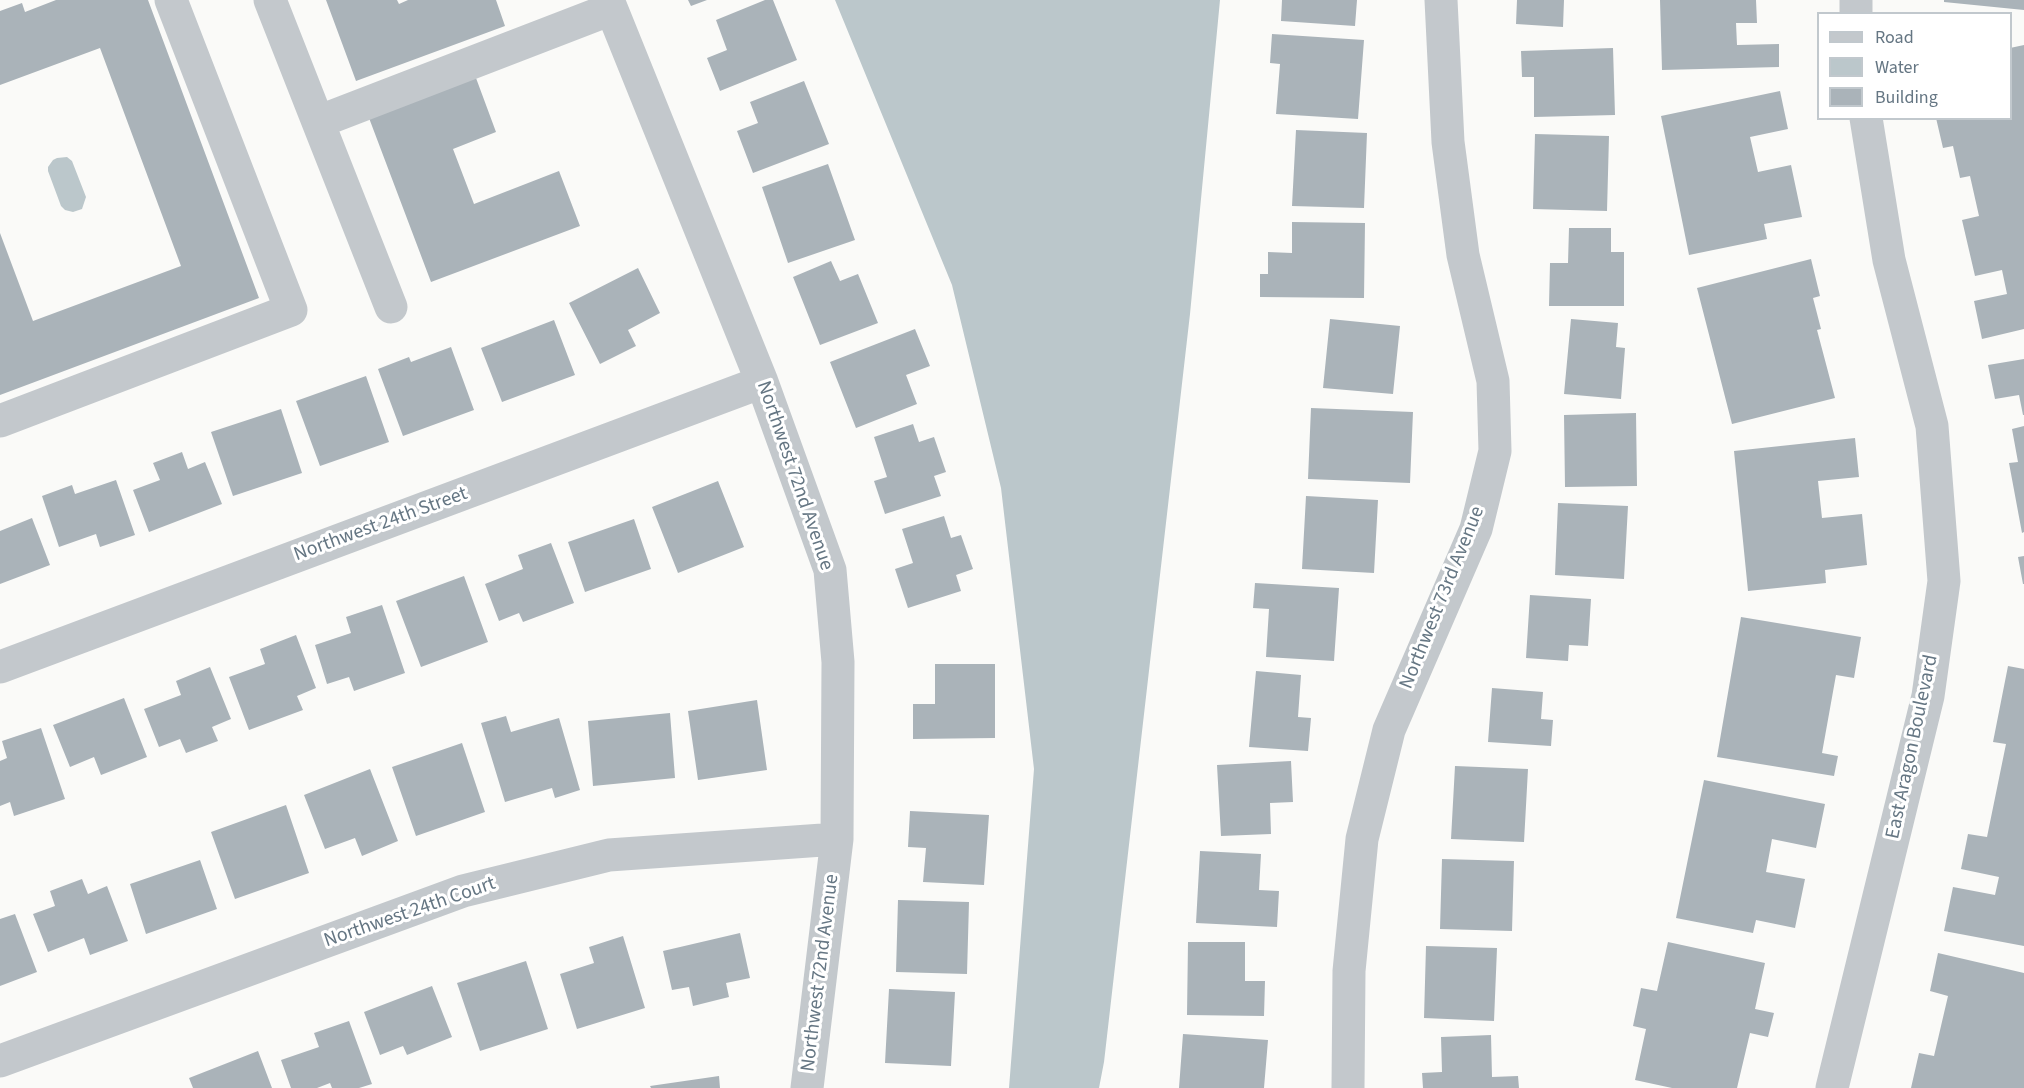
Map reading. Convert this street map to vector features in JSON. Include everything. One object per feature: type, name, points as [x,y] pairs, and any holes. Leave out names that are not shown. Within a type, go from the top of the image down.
[{"type":"street","points":[[0,421],[291,310],[171,0]]},
{"type":"street","points":[[270,0],[391,307]]},
{"type":"street","name":"Northwest 73rd Avenue","points":[[1348,1088],[1348,971],[1362,839],[1389,730],[1476,529],[1495,451],[1493,381],[1463,255],[1449,142],[1441,0]]},
{"type":"street","points":[[318,122],[609,4]]},
{"type":"street","name":"Northwest 72nd Avenue","points":[[609,4],[762,382],[830,570],[838,663],[837,839],[807,1088]]},
{"type":"street","name":"East Aragon Boulevard","points":[[1832,1088],[1928,696],[1944,581],[1932,426],[1888,260],[1866,120]]},
{"type":"street","name":"Northwest 24th Street","points":[[0,667],[762,382]]},
{"type":"street","name":"Northwest 24th Court","points":[[0,1061],[463,891],[609,855],[837,839]]},
{"type":"water","points":[[835,0],[1220,0],[1190,314],[1104,1062],[1099,1088],[1009,1088],[1034,769],[1001,488],[952,285]]},
{"type":"water","points":[[67,157],[72,161],[86,197],[82,209],[73,212],[61,206],[48,171],[53,160]]},
{"type":"building","points":[[56,0],[148,0],[259,298],[0,395],[0,233],[33,321],[181,266],[100,48],[0,85],[0,11],[22,3],[25,12]]},
{"type":"building","points":[[326,0],[397,0],[399,4],[408,0],[496,0],[505,26],[356,81]]},
{"type":"building","points":[[688,0],[707,0],[691,6]]},
{"type":"building","points":[[765,0],[773,0],[797,60],[720,91],[707,58],[727,50],[716,20]]},
{"type":"building","points":[[1282,0],[1357,0],[1355,26],[1281,21]]},
{"type":"building","points":[[1517,0],[1564,0],[1563,27],[1516,24]]},
{"type":"building","points":[[1660,0],[1756,0],[1757,23],[1736,23],[1737,45],[1779,44],[1779,67],[1662,70]]},
{"type":"building","points":[[1944,0],[2024,0],[2024,10],[1944,2]]},
{"type":"building","points":[[1272,34],[1364,40],[1358,119],[1276,114],[1280,64],[1270,63]]},
{"type":"building","points":[[2024,45],[2024,329],[1982,339],[1974,301],[2007,294],[2002,270],[1975,276],[1962,220],[1979,216],[1970,176],[1960,178],[1953,146],[1943,148],[1936,120],[2012,120],[2012,48]]},
{"type":"building","points":[[1613,48],[1615,115],[1534,117],[1534,77],[1522,77],[1521,51]]},
{"type":"building","points":[[476,78],[496,132],[453,149],[474,204],[559,171],[580,226],[431,282],[369,118]]},
{"type":"building","points":[[804,81],[829,144],[753,173],[737,131],[758,123],[750,102]]},
{"type":"building","points":[[1780,91],[1788,129],[1750,137],[1758,172],[1791,165],[1802,217],[1764,224],[1767,239],[1689,255],[1661,116]]},
{"type":"building","points":[[1296,130],[1367,133],[1364,208],[1292,206]]},
{"type":"building","points":[[1535,134],[1609,136],[1607,211],[1533,209]]},
{"type":"building","points":[[828,164],[855,240],[788,263],[762,187]]},
{"type":"building","points":[[1292,222],[1365,223],[1364,298],[1260,297],[1260,274],[1268,274],[1268,252],[1292,253]]},
{"type":"building","points":[[1569,228],[1611,228],[1611,252],[1624,252],[1624,306],[1549,306],[1550,263],[1568,263]]},
{"type":"building","points":[[1811,259],[1820,296],[1813,298],[1821,329],[1817,330],[1835,398],[1732,424],[1697,288]]},
{"type":"building","points":[[831,261],[840,281],[858,274],[878,323],[820,345],[793,277]]},
{"type":"building","points":[[638,268],[660,313],[628,330],[636,346],[600,364],[569,303]]},
{"type":"building","points":[[1330,319],[1400,326],[1393,394],[1323,388]]},
{"type":"building","points":[[1571,319],[1618,323],[1616,347],[1625,348],[1621,399],[1564,394]]},
{"type":"building","points":[[554,320],[575,375],[502,402],[481,348]]},
{"type":"building","points":[[915,329],[930,366],[906,375],[917,404],[856,428],[830,362]]},
{"type":"building","points":[[451,347],[474,410],[403,436],[378,369],[409,357],[411,362]]},
{"type":"building","points":[[2024,359],[2023,415],[2019,395],[1995,399],[1988,365]]},
{"type":"building","points":[[366,376],[389,442],[320,466],[296,401]]},
{"type":"building","points":[[1311,408],[1413,412],[1410,483],[1308,479]]},
{"type":"building","points":[[281,409],[302,473],[233,496],[211,432]]},
{"type":"building","points":[[1636,413],[1637,486],[1565,487],[1564,415]]},
{"type":"building","points":[[913,424],[919,442],[934,437],[946,472],[934,476],[941,496],[885,514],[874,481],[887,477],[874,437]]},
{"type":"building","points":[[2024,426],[2024,532],[2022,533],[2009,463],[2018,462],[2012,429]]},
{"type":"building","points":[[1855,438],[1859,477],[1818,481],[1822,518],[1862,514],[1867,565],[1825,570],[1826,583],[1748,591],[1734,451]]},
{"type":"building","points":[[182,452],[188,469],[205,462],[222,504],[149,532],[133,490],[160,480],[153,463]]},
{"type":"building","points":[[116,480],[135,535],[100,547],[96,534],[59,547],[42,496],[72,485],[75,494]]},
{"type":"building","points":[[718,481],[744,547],[678,573],[652,507]]},
{"type":"building","points":[[1306,496],[1378,500],[1374,573],[1302,569]]},
{"type":"building","points":[[1558,503],[1628,506],[1624,579],[1555,575]]},
{"type":"building","points":[[944,516],[951,538],[961,535],[973,569],[956,575],[961,591],[908,608],[895,569],[913,563],[902,529]]},
{"type":"building","points":[[32,518],[50,565],[0,584],[0,531]]},
{"type":"building","points":[[634,519],[651,569],[585,592],[568,542]]},
{"type":"building","points":[[551,543],[574,603],[523,622],[519,613],[499,621],[485,584],[523,569],[518,555]]},
{"type":"building","points":[[2024,556],[2024,584],[2023,584],[2018,557]]},
{"type":"building","points":[[464,576],[488,642],[421,667],[396,601]]},
{"type":"building","points":[[1255,583],[1339,588],[1334,661],[1266,657],[1269,609],[1253,608]]},
{"type":"building","points":[[1530,595],[1591,599],[1588,646],[1569,645],[1568,661],[1526,658]]},
{"type":"building","points":[[382,605],[405,673],[354,691],[349,677],[327,684],[315,645],[351,633],[346,617]]},
{"type":"building","points":[[1741,617],[1861,637],[1854,678],[1836,675],[1822,753],[1838,756],[1834,776],[1717,757]]},
{"type":"building","points":[[296,635],[316,688],[297,696],[303,710],[249,730],[229,677],[265,664],[260,649]]},
{"type":"building","points":[[935,664],[995,664],[995,738],[913,739],[913,704],[935,704]]},
{"type":"building","points":[[2008,666],[2024,669],[2024,946],[1944,931],[1953,887],[1995,895],[1999,877],[1961,869],[1968,834],[1987,837],[2006,744],[1993,742]]},
{"type":"building","points":[[210,667],[231,719],[212,727],[218,741],[186,753],[180,739],[159,747],[144,709],[181,695],[176,681]]},
{"type":"building","points":[[1256,671],[1301,675],[1298,717],[1311,718],[1308,751],[1249,747]]},
{"type":"building","points":[[1492,688],[1543,692],[1541,719],[1553,720],[1551,746],[1488,742]]},
{"type":"building","points":[[124,698],[147,757],[101,775],[94,757],[70,767],[53,725]]},
{"type":"building","points":[[757,700],[767,770],[698,780],[688,711]]},
{"type":"building","points":[[670,713],[675,778],[593,786],[588,721]]},
{"type":"building","points":[[506,716],[511,732],[559,718],[580,790],[555,798],[552,788],[505,802],[481,723]]},
{"type":"building","points":[[41,728],[65,799],[14,816],[10,802],[0,806],[0,761],[7,758],[2,741]]},
{"type":"building","points":[[462,743],[485,812],[416,836],[392,767]]},
{"type":"building","points":[[1291,761],[1293,802],[1270,803],[1271,834],[1221,836],[1217,765]]},
{"type":"building","points":[[1455,766],[1528,769],[1524,842],[1451,839]]},
{"type":"building","points":[[370,769],[398,841],[362,856],[355,838],[325,849],[304,795]]},
{"type":"building","points":[[1704,780],[1825,804],[1816,848],[1772,839],[1766,872],[1805,879],[1795,928],[1756,920],[1753,933],[1676,918]]},
{"type":"building","points":[[286,805],[309,873],[235,899],[211,832]]},
{"type":"building","points":[[910,811],[989,815],[984,885],[923,882],[926,848],[908,847]]},
{"type":"building","points":[[1200,851],[1261,854],[1259,890],[1279,891],[1277,927],[1196,923]]},
{"type":"building","points":[[1442,859],[1514,861],[1512,931],[1440,929]]},
{"type":"building","points":[[200,860],[217,909],[146,934],[130,884]]},
{"type":"building","points":[[82,879],[88,894],[107,886],[128,941],[90,955],[84,938],[48,952],[33,914],[55,906],[50,891]]},
{"type":"building","points":[[898,900],[969,902],[967,974],[896,972]]},
{"type":"building","points":[[15,914],[37,972],[0,986],[0,919]]},
{"type":"building","points":[[740,933],[750,978],[726,983],[729,997],[693,1006],[689,987],[672,990],[663,951]]},
{"type":"building","points":[[623,936],[645,1008],[577,1029],[560,974],[594,963],[589,947]]},
{"type":"building","points":[[1188,942],[1245,942],[1245,981],[1265,981],[1264,1016],[1187,1015]]},
{"type":"building","points":[[1668,942],[1765,963],[1755,1009],[1774,1013],[1768,1037],[1750,1033],[1737,1088],[1672,1088],[1635,1080],[1646,1029],[1633,1026],[1641,988],[1657,991]]},
{"type":"building","points":[[1426,946],[1497,948],[1494,1021],[1424,1018]]},
{"type":"building","points":[[1938,953],[2024,973],[2024,1088],[1911,1088],[1919,1053],[1934,1056],[1948,996],[1930,991]]},
{"type":"building","points":[[526,961],[548,1029],[480,1051],[457,983]]},
{"type":"building","points":[[432,986],[452,1037],[407,1055],[403,1046],[380,1055],[364,1012]]},
{"type":"building","points":[[889,989],[955,992],[951,1066],[885,1063]]},
{"type":"building","points":[[349,1021],[372,1084],[359,1088],[332,1088],[330,1083],[317,1088],[291,1088],[281,1060],[319,1047],[314,1033]]},
{"type":"building","points":[[1183,1034],[1268,1040],[1264,1088],[1179,1088]]},
{"type":"building","points":[[1491,1035],[1492,1077],[1518,1076],[1519,1088],[1423,1088],[1422,1073],[1442,1072],[1441,1037]]},
{"type":"building","points":[[258,1051],[272,1088],[193,1088],[189,1078]]},
{"type":"building","points":[[719,1076],[720,1088],[651,1088],[650,1086]]}]
